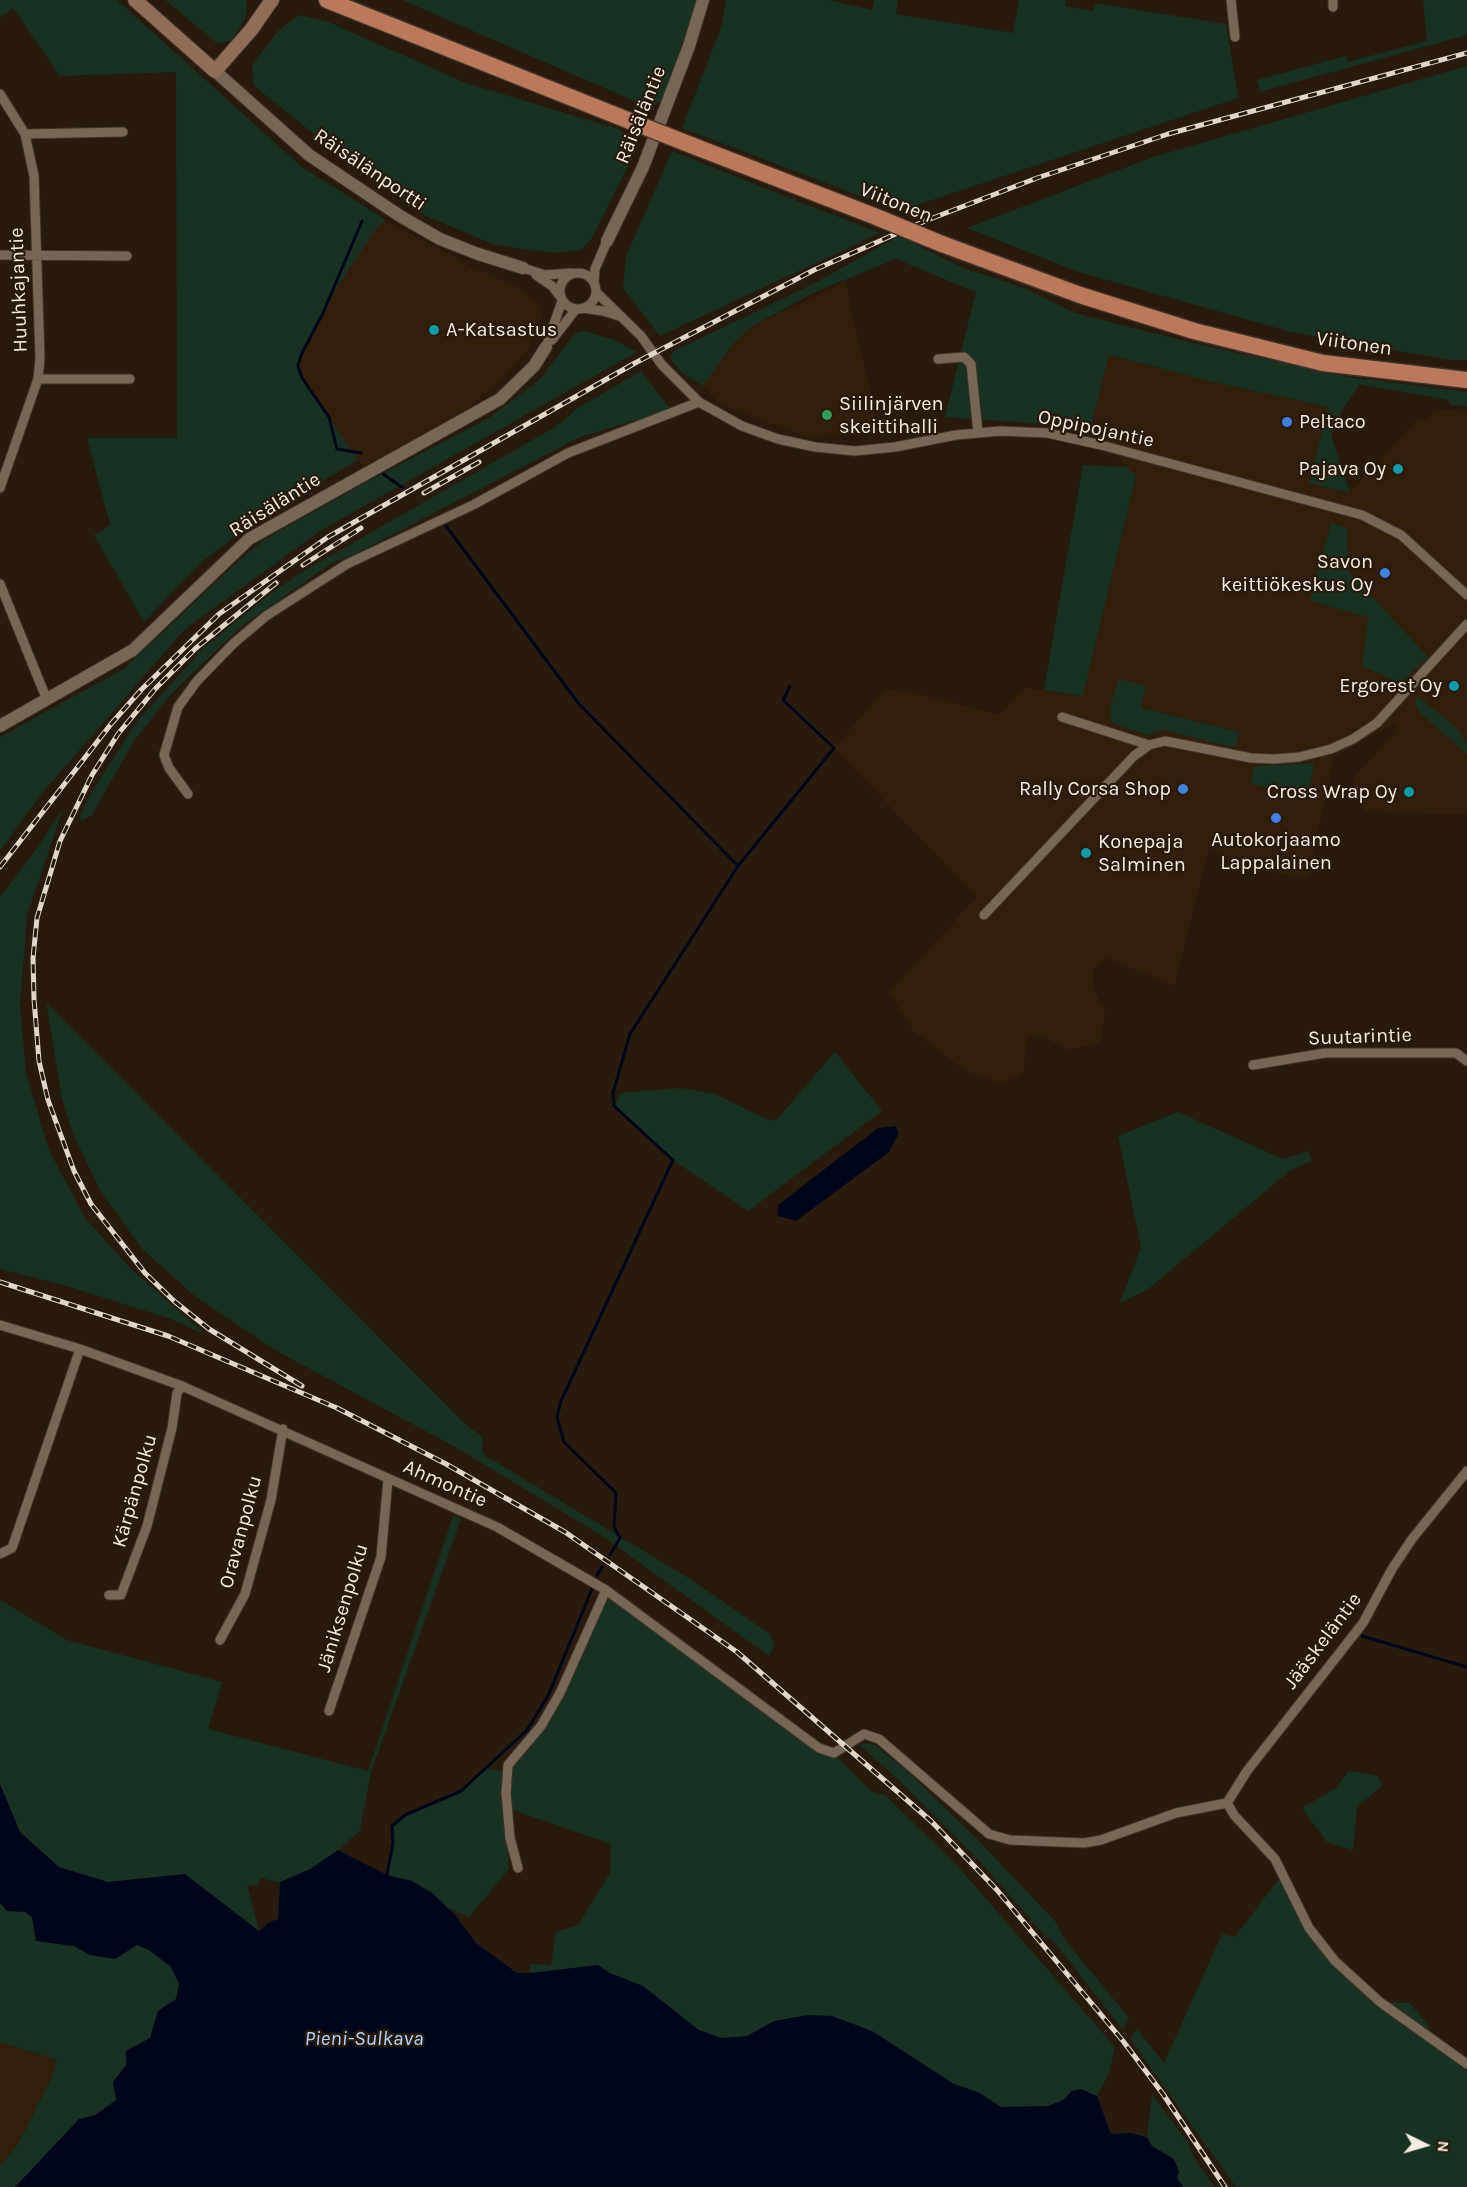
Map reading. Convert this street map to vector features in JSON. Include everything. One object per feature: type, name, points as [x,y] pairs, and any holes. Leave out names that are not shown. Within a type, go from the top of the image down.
[{"type":"highway","name":"Viitonen","points":[[327,0],[942,244],[1080,295],[1194,331],[1323,363],[1467,380]]},
{"type":"main road","points":[[135,0],[215,71],[251,30],[272,0]]},
{"type":"street","name":"Räisäläntie","points":[[607,241],[643,167],[689,46],[703,0]]},
{"type":"street","points":[[1231,0],[1235,37]]},
{"type":"street","name":"Räisälänportti","points":[[215,71],[309,155],[400,216],[440,238],[478,254],[523,268]]},
{"type":"street","name":"Huuhkajantie","points":[[0,94],[25,134],[34,176],[40,358],[38,379],[0,486]]},
{"type":"street","points":[[25,134],[123,132]]},
{"type":"street","points":[[546,346],[561,298],[560,284],[590,266],[607,241]]},
{"type":"street","points":[[546,346],[580,309],[592,302],[595,269],[607,241]]},
{"type":"street","points":[[0,255],[127,256]]},
{"type":"street","points":[[523,268],[545,274],[586,274],[595,288]]},
{"type":"street","points":[[523,268],[552,286],[561,298],[580,309],[603,311],[625,318]]},
{"type":"street","name":"Oppipojantie","points":[[595,288],[625,318],[673,378],[699,402],[741,426],[778,439],[815,447],[855,451],[1000,431],[1058,436],[1349,511],[1401,535],[1467,595]]},
{"type":"street","name":"Räisäläntie","points":[[0,726],[133,650],[249,539],[500,399],[534,366],[546,346]]},
{"type":"street","points":[[938,358],[964,357],[971,364],[978,433]]},
{"type":"street","points":[[38,379],[130,379]]},
{"type":"street","points":[[188,794],[169,768],[164,755],[178,707],[197,681],[266,615],[347,564],[473,505],[568,453],[699,402]]},
{"type":"street","points":[[0,584],[47,700]]},
{"type":"street","points":[[984,915],[1134,756],[1149,746],[1165,741],[1251,758],[1274,759],[1299,757],[1331,749],[1353,740],[1377,723],[1467,624]]},
{"type":"street","points":[[1062,717],[1149,746]]},
{"type":"street","name":"Suutarintie","points":[[1253,1065],[1325,1053],[1456,1053],[1467,1061]]},
{"type":"street","name":"Ahmontie","points":[[0,1325],[80,1349],[182,1386],[283,1429],[497,1527],[606,1590],[819,1748],[834,1753],[864,1734],[879,1739],[979,1828],[989,1834],[1010,1840],[1084,1843],[1101,1840],[1176,1813],[1227,1803]]},
{"type":"street","points":[[0,1554],[12,1548],[80,1349]]},
{"type":"street","name":"Kärpänpolku","points":[[110,1595],[121,1595],[147,1526],[172,1428],[177,1393],[182,1386]]},
{"type":"street","name":"Oravanpolku","points":[[220,1640],[245,1594],[271,1500],[283,1429]]},
{"type":"street","name":"Jääskeläntie","points":[[1227,1803],[1247,1771],[1363,1623],[1392,1569],[1412,1539],[1467,1471]]},
{"type":"street","name":"Jäniksenpolku","points":[[328,1711],[381,1557],[388,1479]]},
{"type":"street","points":[[518,1868],[510,1838],[506,1793],[508,1765],[541,1726],[560,1693],[606,1590]]},
{"type":"street","points":[[1227,1803],[1233,1815],[1275,1859],[1309,1928],[1335,1961],[1380,2002],[1467,2064]]},
{"type":"shaded area","points":[[386,220],[472,267],[521,289],[539,304],[543,312],[527,351],[491,390],[418,444],[367,473],[302,378],[298,366],[301,355],[334,292],[376,229]]},
{"type":"shaded area","points":[[845,281],[879,431],[807,437],[718,403],[703,386],[733,344],[751,327]]},
{"type":"shaded area","points":[[1108,355],[1209,381],[1328,407],[1310,483],[1349,493],[1416,420],[1424,420],[1436,411],[1467,411],[1467,815],[1363,811],[1353,779],[1396,731],[1394,723],[1334,757],[1308,879],[1230,864],[1222,853],[1209,848],[1174,986],[1106,958],[1093,969],[1093,988],[1105,1009],[1101,1042],[1068,1050],[1044,1037],[1027,1037],[1023,1075],[1000,1084],[964,1070],[914,1032],[889,992],[977,897],[834,748],[885,689],[916,693],[1000,715],[1015,697],[1027,688],[1083,696],[1136,477],[1091,427]]},
{"type":"shaded area","points":[[0,2042],[57,2060],[50,2081],[19,2142],[0,2166]]},
{"type":"green space","points":[[0,0],[117,0],[302,167],[386,220],[376,229],[334,292],[301,355],[298,366],[302,378],[358,460],[261,517],[204,560],[144,622],[94,535],[110,525],[87,438],[177,438],[176,72],[60,76],[13,8],[0,18]]},
{"type":"green space","points":[[165,0],[247,0],[246,17],[232,40],[218,44]]},
{"type":"green space","points":[[402,0],[697,0],[662,101],[648,107]]},
{"type":"green space","points":[[726,0],[828,0],[872,10],[874,0],[898,0],[896,14],[1013,33],[1019,0],[1066,0],[1065,6],[1094,11],[1095,3],[1226,24],[1238,98],[899,211],[682,128],[721,28]]},
{"type":"green space","points":[[1423,0],[1467,0],[1467,35],[1260,92],[1257,80],[1346,56],[1347,62],[1427,41]]},
{"type":"green space","points":[[299,15],[326,21],[466,83],[618,129],[632,138],[637,148],[592,238],[581,250],[552,253],[495,245],[428,217],[365,175],[254,86],[252,65],[279,30]]},
{"type":"green space","points":[[1467,66],[1467,360],[1449,360],[1291,332],[1079,272],[967,228],[1153,157]]},
{"type":"green space","points":[[672,151],[880,233],[660,336],[623,288],[626,257]]},
{"type":"green space","points":[[899,236],[963,268],[1025,288],[1075,313],[1197,344],[1347,377],[1467,392],[1467,406],[1450,405],[1447,400],[1360,384],[1343,409],[1331,435],[1350,493],[1309,483],[1328,407],[1209,381],[1109,355],[1089,435],[1043,424],[945,417],[976,292],[896,259],[815,292],[751,327],[733,344],[703,386],[682,373],[672,361],[670,356],[674,351],[815,283]]},
{"type":"green space","points":[[584,331],[615,340],[637,352],[320,531],[184,630],[43,792],[0,851],[0,737],[125,668],[233,566],[265,539],[372,479],[489,418],[539,380],[575,333]]},
{"type":"green space","points":[[641,371],[669,407],[660,413],[580,437],[357,553],[332,563],[243,625],[171,694],[134,741],[92,815],[81,821],[80,815],[96,785],[138,720],[205,647],[269,595],[297,575],[555,427],[578,408]]},
{"type":"green space","points":[[1083,465],[1127,467],[1136,476],[1083,696],[1044,690]]},
{"type":"green space","points":[[1331,523],[1347,528],[1348,571],[1428,657],[1401,683],[1362,666],[1368,617],[1310,601]]},
{"type":"green space","points":[[1119,679],[1146,686],[1141,708],[1240,732],[1236,745],[1232,747],[1163,730],[1148,735],[1114,724],[1110,717],[1111,703]]},
{"type":"green space","points":[[1417,696],[1457,728],[1467,744],[1467,754],[1421,714],[1415,704]]},
{"type":"green space","points":[[1314,763],[1309,791],[1303,794],[1251,784],[1253,769],[1257,766]]},
{"type":"green space","points":[[64,806],[27,915],[20,1005],[26,1073],[49,1150],[85,1218],[131,1269],[206,1335],[171,1319],[67,1286],[0,1269],[0,897],[38,847]]},
{"type":"green space","points":[[46,1002],[467,1426],[482,1436],[483,1454],[690,1579],[770,1634],[774,1646],[769,1656],[601,1535],[457,1448],[275,1350],[195,1296],[143,1250],[101,1192],[72,1132],[62,1099]]},
{"type":"green space","points":[[835,1052],[882,1111],[748,1211],[673,1160],[614,1106],[621,1093],[681,1088],[715,1094],[770,1121],[778,1118]]},
{"type":"green space","points":[[1178,1112],[1283,1159],[1309,1151],[1312,1161],[1291,1170],[1147,1290],[1120,1303],[1141,1247],[1118,1136]]},
{"type":"green space","points":[[453,1516],[461,1519],[371,1772],[360,1830],[339,1850],[387,1875],[393,1843],[392,1826],[405,1815],[461,1791],[485,1768],[502,1771],[541,1726],[606,1590],[781,1719],[834,1753],[871,1791],[885,1795],[955,1863],[1115,2047],[1109,2073],[1097,2096],[1111,2134],[1131,2133],[1147,2136],[1152,2094],[1188,2143],[1192,2154],[1214,2187],[1104,2187],[278,1920],[280,1883],[261,1878],[257,1886],[247,1884],[259,1931],[0,1868],[0,1600],[67,1640],[222,1682],[208,1729],[368,1771]],"holes":[[[504,1807],[611,1844],[610,1873],[578,1925],[556,1932],[551,1965],[530,1964],[530,1973],[517,1973],[476,1943],[446,1907],[469,1917],[509,1869]]]},
{"type":"green space","points":[[865,1743],[875,1745],[909,1773],[978,1840],[1055,1921],[1065,1940],[1129,2018],[1123,2030],[1055,1943],[1044,1935],[978,1859],[899,1780],[859,1745]]},
{"type":"green space","points":[[1348,1772],[1378,1776],[1382,1786],[1357,1807],[1353,1850],[1327,1842],[1302,1808],[1336,1788]]},
{"type":"green space","points":[[1278,1880],[1292,1893],[1309,1928],[1380,2002],[1409,2003],[1427,2023],[1433,2039],[1467,2064],[1467,2187],[1236,2187],[1130,2039],[1137,2029],[1164,2063],[1222,1934],[1235,1937]]},
{"type":"green space","points":[[0,1903],[7,1911],[25,1912],[32,1917],[36,1941],[75,1946],[90,1955],[114,1959],[137,1945],[149,1950],[170,1966],[179,1983],[176,2000],[158,2011],[150,2038],[126,2051],[126,2065],[113,2082],[117,2100],[76,2187],[0,2187],[0,2166],[19,2142],[50,2081],[57,2060],[0,2042]]},
{"type":"water","points":[[896,1126],[899,1133],[889,1152],[796,1221],[778,1216],[778,1205],[878,1128]]},
{"type":"water","name":"Pieni-Sulkava","points":[[0,1784],[20,1832],[59,1867],[108,1882],[185,1874],[259,1931],[268,1923],[278,1919],[280,1882],[310,1869],[338,1850],[387,1875],[412,1881],[431,1892],[455,1915],[476,1943],[517,1973],[598,1965],[610,1973],[643,1986],[699,2030],[721,2038],[747,2036],[774,2021],[808,2015],[832,2016],[872,2031],[954,2084],[978,2092],[1001,2107],[1048,2106],[1063,2100],[1072,2091],[1081,2089],[1097,2096],[1111,2134],[1131,2133],[1147,2137],[1152,2146],[1174,2159],[1179,2171],[1177,2178],[1183,2187],[15,2187],[79,2119],[95,2115],[116,2100],[113,2082],[126,2065],[126,2051],[150,2038],[158,2011],[176,1999],[179,1983],[170,1966],[149,1950],[137,1945],[115,1959],[90,1955],[74,1946],[36,1941],[32,1917],[25,1912],[7,1911],[0,1903]]},
{"type":"waterway","points":[[361,453],[337,449],[329,417],[302,378],[298,366],[362,221]]},
{"type":"waterway","points":[[383,474],[403,488]]},
{"type":"waterway","points":[[446,526],[579,704],[738,866]]},
{"type":"waterway","points":[[610,1555],[620,1538],[614,1527],[616,1493],[564,1442],[557,1417],[561,1401],[673,1160],[614,1106],[613,1093],[630,1034],[738,866],[834,748],[783,700],[790,686]]},
{"type":"waterway","points":[[597,1575],[602,1567]]},
{"type":"waterway","points":[[387,1875],[393,1843],[392,1826],[405,1815],[461,1791],[527,1730],[548,1696],[592,1589]]},
{"type":"waterway","points":[[1362,1636],[1467,1667]]},
{"type":"railway","points":[[0,867],[111,724],[141,690],[219,614],[328,537],[635,363],[814,270],[925,221],[1037,178],[1168,134],[1467,53]]},
{"type":"railway","points":[[424,493],[479,462]]},
{"type":"railway","points":[[303,565],[361,528]]},
{"type":"railway","points":[[276,583],[196,648],[156,688],[118,734],[92,775],[60,841],[37,918],[33,958],[34,999],[39,1061],[48,1100],[74,1171],[91,1204],[145,1273],[174,1301],[209,1329],[302,1386]]},
{"type":"railway","points":[[0,1282],[168,1336],[337,1408],[446,1464],[565,1532],[737,1652],[931,1821],[997,1890],[1123,2041],[1163,2094],[1225,2187]]},
{"type":"place","name":"A-Katsastus","points":[[434,330]]},
{"type":"place","name":"Siilinjärven skeittihalli","points":[[827,415]]},
{"type":"place","name":"Peltaco","points":[[1287,422]]},
{"type":"place","name":"Pajava Oy","points":[[1398,469]]},
{"type":"place","name":"Savon keittiökeskus Oy","points":[[1385,573]]},
{"type":"place","name":"Ergorest Oy","points":[[1454,686]]},
{"type":"place","name":"Rally Corsa Shop","points":[[1183,789]]},
{"type":"place","name":"Cross Wrap Oy","points":[[1409,792]]},
{"type":"place","name":"Autokorjaamo Lappalainen","points":[[1276,818]]},
{"type":"place","name":"Konepaja Salminen","points":[[1086,853]]}]
